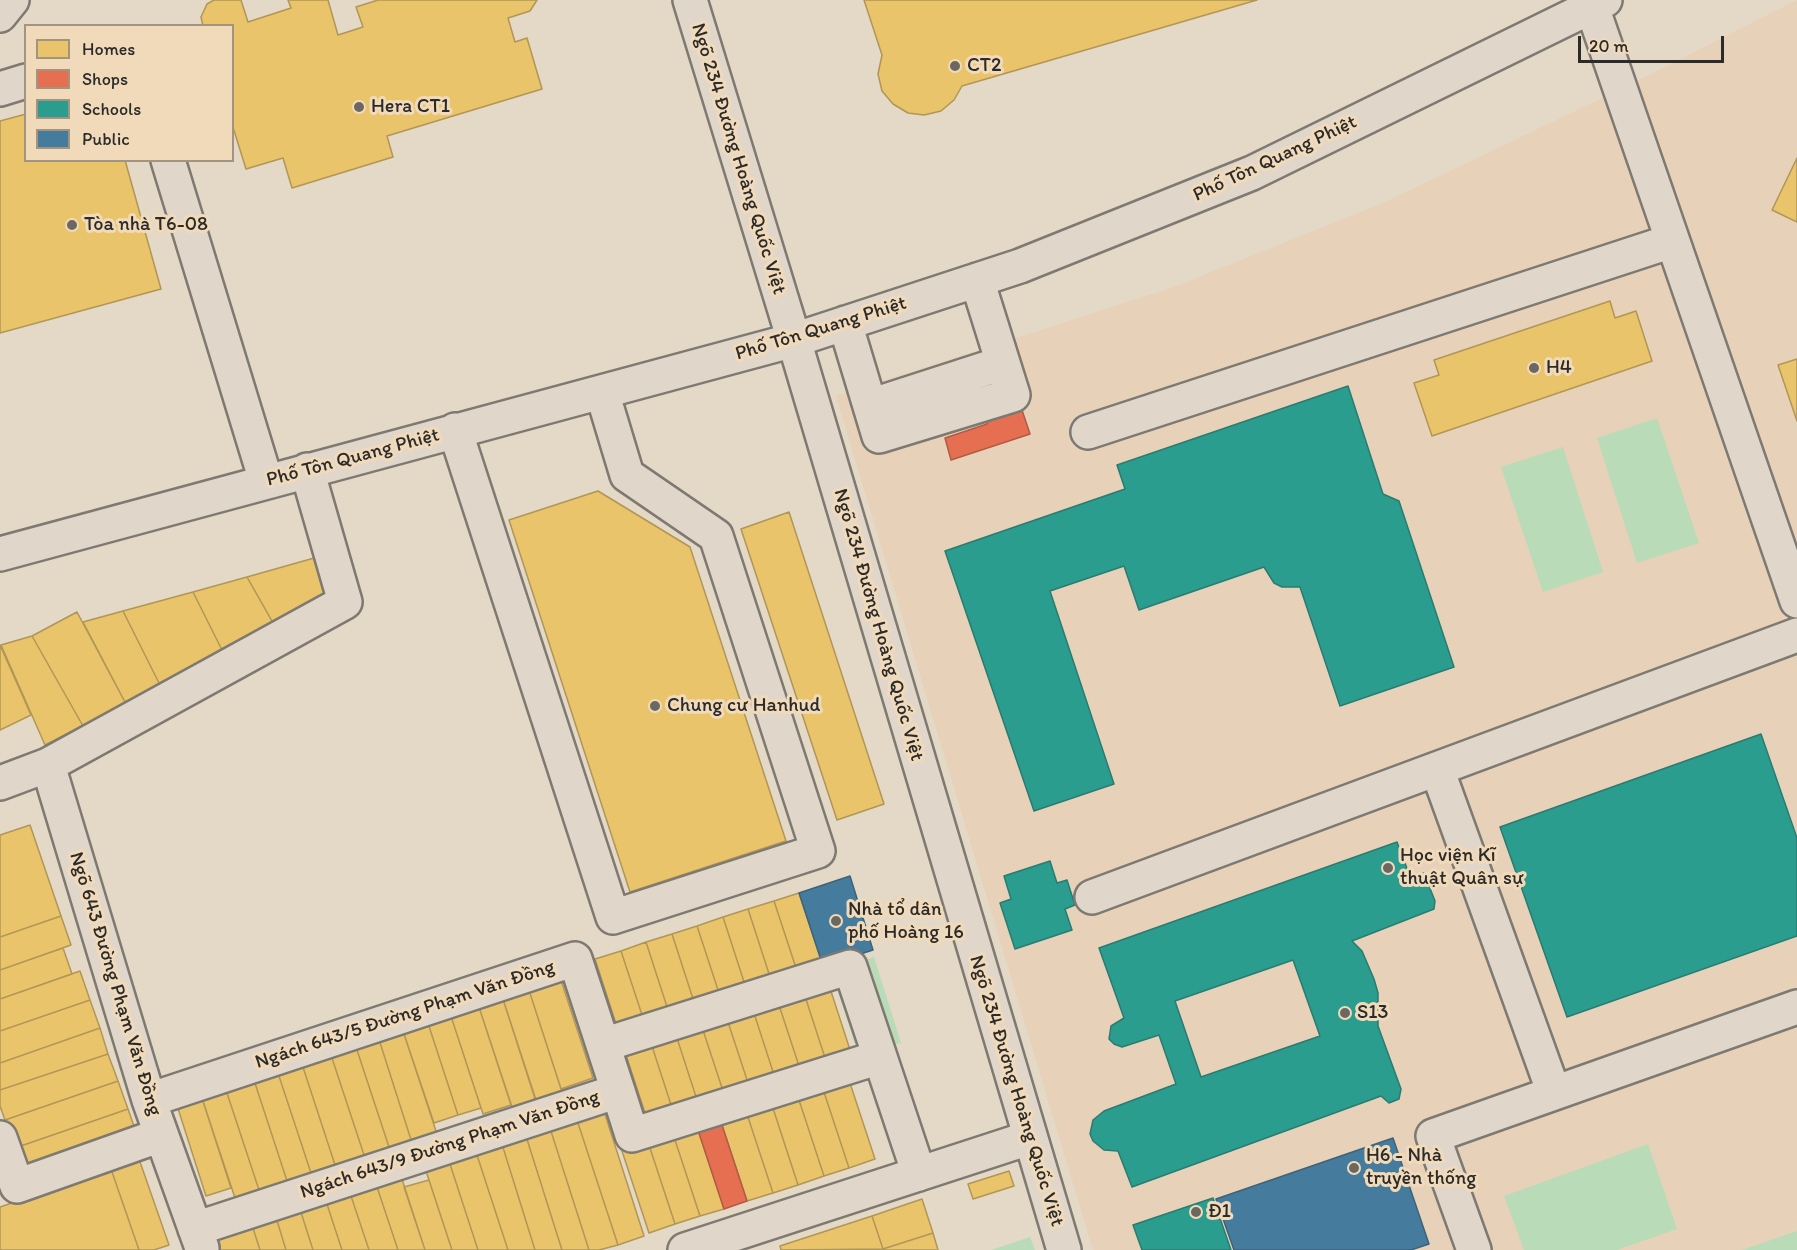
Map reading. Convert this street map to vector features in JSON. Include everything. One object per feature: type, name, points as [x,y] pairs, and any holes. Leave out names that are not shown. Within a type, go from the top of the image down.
[{"type":"street","points":[[0,15],[12,0]]},
{"type":"street","name":"Ngõ 234 Đường Hoàng Quốc Việt","points":[[690,0],[794,340],[1064,1250]]},
{"type":"street","points":[[1598,3],[1672,242],[1797,601]]},
{"type":"street","name":"Phố Tôn Quang Phiệt","points":[[0,554],[794,340],[1020,266],[1252,173],[1598,3]]},
{"type":"street","points":[[0,88],[24,82]]},
{"type":"street","points":[[169,162],[266,481]]},
{"type":"street","points":[[1088,432],[1672,242]]},
{"type":"street","points":[[846,323],[879,436],[1013,394],[977,280]]},
{"type":"street","points":[[455,430],[613,917],[818,851],[716,536],[627,475],[602,392]]},
{"type":"street","points":[[0,783],[48,765],[345,602],[307,470]]},
{"type":"street","points":[[1092,897],[1797,635]]},
{"type":"street","name":"Ngõ 643 Đường Phạm Văn Đồng","points":[[48,765],[149,1100],[199,1239]]},
{"type":"street","points":[[1437,769],[1554,1093]]},
{"type":"street","name":"Ngách 643/5 Đường Phạm Văn Đồng","points":[[149,1100],[575,959],[603,1045]]},
{"type":"street","points":[[603,1045],[850,967],[919,1174]]},
{"type":"street","points":[[1474,1250],[1433,1136],[1797,1007]]},
{"type":"street","name":"Ngách 643/9 Đường Phạm Văn Đồng","points":[[199,1239],[618,1090],[603,1045]]},
{"type":"street","points":[[618,1090],[632,1135],[880,1057]]},
{"type":"street","points":[[0,1138],[17,1186],[161,1135]]},
{"type":"street","points":[[685,1250],[1029,1138]]},
{"type":"shaded area","name":"Học viện Kĩ thuật Quân sự","points":[[1797,0],[1797,1250],[1093,1250],[836,396],[1174,287],[1383,203],[1621,89]]},
{"type":"green space","points":[[1657,418],[1699,543],[1637,563],[1597,438]]},
{"type":"green space","points":[[1563,447],[1603,572],[1543,592],[1501,467]]},
{"type":"green space","points":[[874,957],[901,1043],[859,1056],[831,971]]},
{"type":"green space","points":[[1648,1144],[1677,1229],[1617,1250],[1524,1250],[1504,1196]]},
{"type":"green space","points":[[1797,1231],[1797,1250],[1742,1250]]},
{"type":"green space","points":[[1030,1237],[1035,1250],[991,1250]]},
{"type":"building: Homes","name":"Hera CT1","points":[[214,0],[241,0],[248,22],[291,8],[288,0],[328,0],[338,35],[363,27],[356,7],[378,0],[537,0],[530,11],[508,18],[515,42],[527,38],[542,89],[387,136],[393,157],[292,188],[283,158],[246,169],[234,130],[234,24],[203,24],[201,17],[207,4]]},
{"type":"building: Homes","name":"CT2","points":[[864,0],[1257,0],[962,86],[954,100],[941,111],[924,115],[908,113],[893,104],[882,91],[878,74],[882,55]]},
{"type":"building: Homes","name":"Tòa nhà T6-08","points":[[24,115],[24,162],[126,162],[161,289],[0,333],[0,121]]},
{"type":"building: Homes","points":[[1797,158],[1797,222],[1772,210]]},
{"type":"building: Homes","name":"H4","points":[[1610,301],[1615,318],[1636,311],[1652,361],[1432,436],[1414,383],[1439,375],[1434,360]]},
{"type":"building: Homes","points":[[1797,359],[1797,421],[1778,365]]},
{"type":"building: Homes","name":"Chung cư Hanhud","points":[[598,491],[690,547],[786,841],[630,892],[509,520]]},
{"type":"building: Homes","points":[[789,512],[884,804],[837,820],[741,529]]},
{"type":"building: Homes","points":[[314,558],[329,599],[273,623],[247,577]]},
{"type":"building: Homes","points":[[247,577],[276,628],[224,654],[193,592]]},
{"type":"building: Homes","points":[[193,592],[224,654],[161,687],[123,611]]},
{"type":"building: Homes","points":[[123,611],[161,687],[126,704],[83,622]]},
{"type":"building: Homes","points":[[77,612],[126,704],[83,726],[32,636]]},
{"type":"building: Homes","points":[[32,636],[83,726],[45,745],[1,645]]},
{"type":"building: Homes","points":[[0,645],[31,715],[0,730]]},
{"type":"building: Homes","points":[[30,825],[61,916],[0,937],[0,835]]},
{"type":"building: Homes","points":[[799,893],[823,966],[798,974],[774,901]]},
{"type":"building: Homes","points":[[774,901],[798,974],[772,983],[748,909]]},
{"type":"building: Homes","points":[[748,909],[772,983],[747,991],[723,917]]},
{"type":"building: Homes","points":[[61,916],[71,945],[0,970],[0,937]]},
{"type":"building: Homes","points":[[723,917],[747,991],[721,999],[697,926]]},
{"type":"building: Homes","points":[[697,926],[721,999],[696,1008],[672,934]]},
{"type":"building: Homes","points":[[672,934],[696,1008],[670,1016],[646,942]]},
{"type":"building: Homes","points":[[646,942],[670,1016],[645,1024],[621,951]]},
{"type":"building: Homes","points":[[63,948],[72,974],[0,999],[0,970]]},
{"type":"building: Homes","points":[[621,951],[645,1024],[619,1033],[595,959]]},
{"type":"building: Homes","points":[[80,971],[90,1000],[0,1031],[0,999]]},
{"type":"building: Homes","points":[[558,971],[593,1078],[561,1089],[526,981]]},
{"type":"building: Homes","points":[[526,981],[565,1101],[539,1109],[500,990]]},
{"type":"building: Homes","points":[[828,982],[852,1056],[827,1064],[803,990]]},
{"type":"building: Homes","points":[[500,990],[537,1105],[514,1113],[476,998]]},
{"type":"building: Homes","points":[[803,990],[827,1064],[801,1072],[777,999]]},
{"type":"building: Homes","points":[[476,998],[511,1105],[483,1114],[448,1007]]},
{"type":"building: Homes","points":[[777,999],[801,1072],[776,1081],[752,1007]]},
{"type":"building: Homes","points":[[90,1000],[100,1028],[0,1063],[0,1031]]},
{"type":"building: Homes","points":[[448,1007],[481,1108],[458,1115],[425,1014]]},
{"type":"building: Homes","points":[[752,1007],[776,1081],[750,1089],[726,1016]]},
{"type":"building: Homes","points":[[425,1014],[458,1115],[434,1123],[400,1022]]},
{"type":"building: Homes","points":[[726,1016],[750,1089],[725,1097],[701,1024]]},
{"type":"building: Homes","points":[[400,1022],[438,1137],[413,1146],[376,1030]]},
{"type":"building: Homes","points":[[701,1024],[725,1097],[699,1106],[675,1032]]},
{"type":"building: Homes","points":[[100,1028],[108,1054],[0,1090],[0,1063]]},
{"type":"building: Homes","points":[[376,1030],[413,1146],[391,1153],[353,1038]]},
{"type":"building: Homes","points":[[675,1032],[699,1106],[674,1114],[650,1040]]},
{"type":"building: Homes","points":[[353,1038],[391,1153],[366,1161],[328,1046]]},
{"type":"building: Homes","points":[[650,1040],[674,1114],[648,1122],[624,1049]]},
{"type":"building: Homes","points":[[328,1046],[366,1161],[337,1171],[299,1055]]},
{"type":"building: Homes","points":[[108,1054],[118,1081],[5,1120],[0,1106],[0,1090]]},
{"type":"building: Homes","points":[[299,1055],[337,1171],[313,1179],[275,1064]]},
{"type":"building: Homes","points":[[275,1064],[313,1179],[289,1187],[251,1071]]},
{"type":"building: Homes","points":[[251,1071],[289,1187],[261,1196],[223,1081]]},
{"type":"building: Homes","points":[[847,1074],[875,1159],[849,1168],[821,1083]]},
{"type":"building: Homes","points":[[118,1081],[128,1109],[15,1148],[5,1120]]},
{"type":"building: Homes","points":[[223,1081],[261,1196],[237,1204],[199,1089]]},
{"type":"building: Homes","points":[[821,1083],[849,1168],[824,1176],[796,1091]]},
{"type":"building: Homes","points":[[199,1089],[231,1188],[206,1196],[174,1096]]},
{"type":"building: Homes","points":[[796,1091],[824,1176],[798,1185],[770,1099]]},
{"type":"building: Homes","points":[[770,1099],[798,1185],[773,1193],[745,1108]]},
{"type":"building: Homes","points":[[603,1108],[644,1236],[618,1245],[576,1117]]},
{"type":"building: Homes","points":[[745,1108],[773,1193],[747,1201],[719,1116]]},
{"type":"building: Homes","points":[[128,1109],[137,1135],[23,1174],[15,1148]]},
{"type":"building: Homes","points":[[576,1117],[618,1245],[599,1250],[589,1250],[549,1125]]},
{"type":"building: Homes","points":[[696,1124],[724,1209],[700,1216],[672,1131]]},
{"type":"building: Homes","points":[[549,1125],[589,1250],[562,1250],[525,1133]]},
{"type":"building: Homes","points":[[672,1131],[700,1216],[675,1224],[647,1139]]},
{"type":"building: Homes","points":[[525,1133],[562,1250],[535,1250],[501,1141]]},
{"type":"building: Homes","points":[[647,1139],[675,1224],[649,1233],[621,1148]]},
{"type":"building: Homes","points":[[501,1141],[535,1250],[508,1250],[475,1149]]},
{"type":"building: Homes","points":[[475,1149],[508,1250],[478,1250],[448,1158]]},
{"type":"building: Homes","points":[[448,1158],[478,1250],[452,1250],[424,1165]]},
{"type":"building: Homes","points":[[139,1159],[169,1245],[154,1250],[139,1250],[111,1169]]},
{"type":"building: Homes","points":[[111,1169],[139,1250],[0,1250],[0,1207]]},
{"type":"building: Homes","points":[[1009,1171],[1014,1186],[973,1199],[968,1184]]},
{"type":"building: Homes","points":[[400,1173],[425,1250],[398,1250],[375,1181]]},
{"type":"building: Homes","points":[[429,1180],[452,1250],[425,1250],[404,1187]]},
{"type":"building: Homes","points":[[375,1181],[398,1250],[369,1250],[349,1190]]},
{"type":"building: Homes","points":[[349,1190],[369,1250],[342,1250],[325,1198]]},
{"type":"building: Homes","points":[[325,1198],[342,1250],[313,1250],[299,1206]]},
{"type":"building: Homes","points":[[922,1199],[933,1233],[883,1249],[872,1216]]},
{"type":"building: Homes","points":[[299,1206],[313,1250],[286,1250],[275,1214]]},
{"type":"building: Homes","points":[[275,1214],[286,1250],[260,1250],[251,1222]]},
{"type":"building: Homes","points":[[872,1216],[883,1249],[781,1250],[780,1246]]},
{"type":"building: Homes","points":[[251,1222],[260,1250],[220,1250],[214,1234]]},
{"type":"building: Homes","points":[[933,1233],[938,1250],[883,1250],[883,1249]]},
{"type":"building: Shops","points":[[1020,404],[1030,434],[951,460],[945,438],[987,424],[985,415]]},
{"type":"building: Shops","points":[[719,1116],[747,1201],[724,1209],[696,1124]]},
{"type":"building: Schools","points":[[1348,386],[1383,494],[1399,501],[1454,667],[1340,706],[1300,587],[1282,587],[1274,583],[1264,567],[1139,610],[1124,566],[1050,591],[1114,784],[1034,811],[945,551],[1125,489],[1117,465]]},
{"type":"building: Schools","points":[[1761,734],[1797,838],[1797,936],[1567,1017],[1500,827]]},
{"type":"building: Schools","name":"S13","points":[[1397,842],[1411,879],[1424,873],[1435,901],[1434,909],[1352,941],[1362,951],[1374,979],[1378,993],[1378,1026],[1401,1089],[1399,1099],[1389,1103],[1381,1096],[1132,1187],[1118,1151],[1104,1150],[1093,1141],[1090,1134],[1093,1120],[1104,1111],[1176,1084],[1159,1035],[1122,1047],[1109,1039],[1111,1026],[1124,1018],[1099,948]],"holes":[[[1293,960],[1320,1036],[1201,1077],[1175,1001]]]},
{"type":"building: Schools","points":[[1050,861],[1057,883],[1067,880],[1075,905],[1065,909],[1072,930],[1015,949],[1000,903],[1011,899],[1004,876]]},
{"type":"building: Schools","name":"Đ1","points":[[1213,1198],[1231,1250],[1142,1250],[1133,1225]]},
{"type":"building: Public","name":"Nhà tổ dân phố Hoàng 16","points":[[850,876],[873,950],[823,966],[799,893]]},
{"type":"building: Public","name":"H6 - Nhà truyền thống","points":[[1393,1138],[1429,1244],[1411,1250],[1234,1250],[1216,1199]]},
{"type":"place","name":"CT2","points":[[955,66]]},
{"type":"place","name":"Hera CT1","points":[[359,107]]},
{"type":"place","name":"Tòa nhà T6-08","points":[[72,225]]},
{"type":"place","name":"H4","points":[[1534,368]]},
{"type":"place","name":"Chung cư Hanhud","points":[[655,706]]},
{"type":"place","name":"Học viện Kĩ thuật Quân sự","points":[[1388,868]]},
{"type":"place","name":"Nhà tổ dân phố Hoàng 16","points":[[836,921]]},
{"type":"place","name":"S13","points":[[1345,1013]]},
{"type":"place","name":"H6 - Nhà truyền thống","points":[[1354,1168]]},
{"type":"place","name":"Đ1","points":[[1196,1212]]}]
